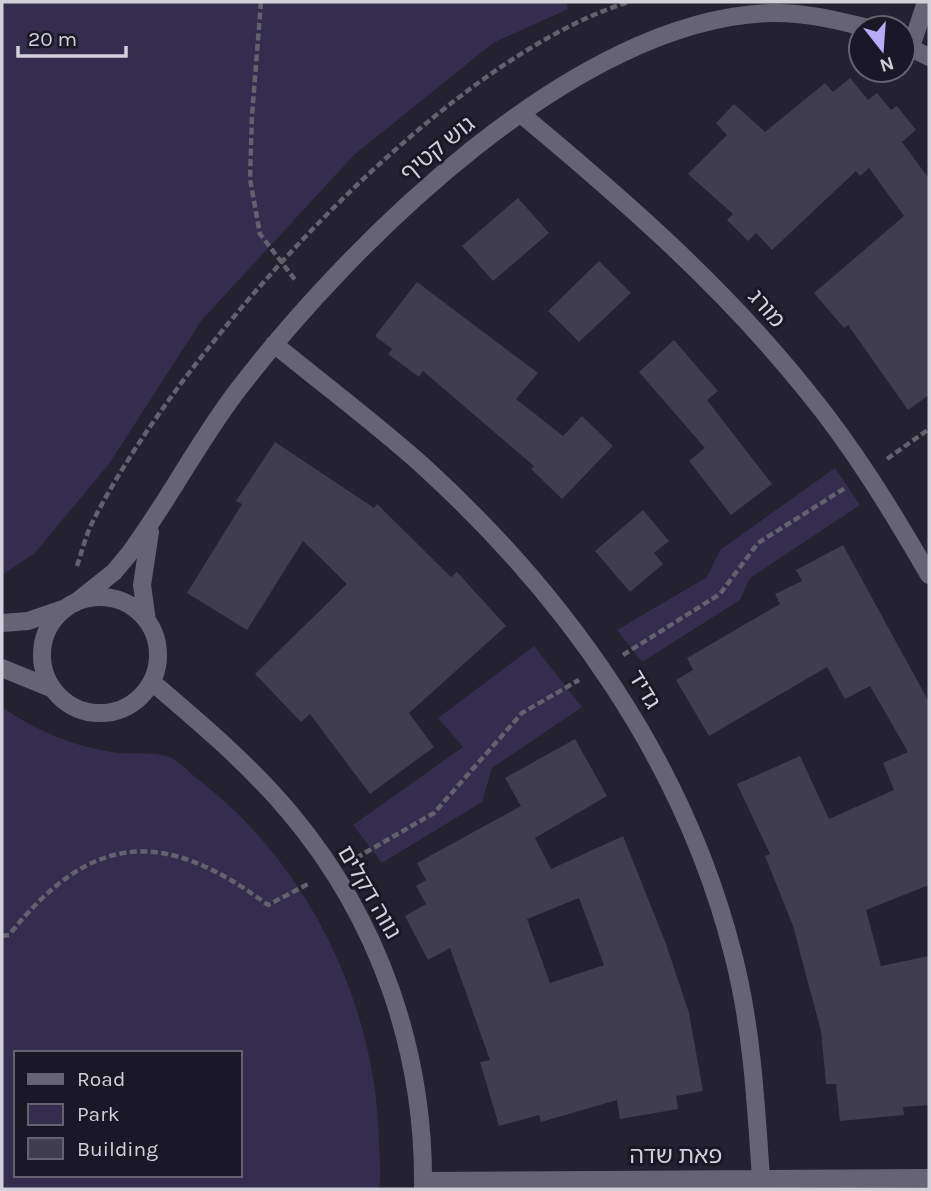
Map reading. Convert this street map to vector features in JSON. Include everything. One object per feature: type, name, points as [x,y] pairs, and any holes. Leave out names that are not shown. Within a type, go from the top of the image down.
[{"type":"street","points":[[917,22],[926,2]]},
{"type":"street","name":"גוש קטיף","points":[[70,605],[114,572],[208,432],[274,344],[312,301],[395,216],[488,137],[600,65],[659,37],[715,20],[769,13],[821,16],[847,23]]},
{"type":"street","name":"מורג","points":[[521,114],[629,204],[723,295],[807,390],[867,474],[929,575]]},
{"type":"street","name":"גדיד","points":[[274,344],[421,465],[489,530],[553,602],[601,667],[661,764],[702,855],[733,954],[753,1061],[761,1179]]},
{"type":"street","name":"גוש קטיף","points":[[147,621],[143,597],[143,564],[155,514]]},
{"type":"street","points":[[2,623],[28,621],[92,598],[111,598],[128,604],[147,621],[158,647],[157,666],[152,682],[134,702],[117,710],[99,713],[73,706],[53,689],[2,668]]},
{"type":"street","points":[[53,689],[45,672],[43,645],[54,620],[70,605]]},
{"type":"street","name":"נווה דקלים","points":[[152,682],[226,746],[291,814],[332,872],[382,964],[409,1044],[423,1126],[423,1185]]},
{"type":"street","name":"פאת שדה","points":[[423,1185],[929,1178]]},
{"type":"path","points":[[261,2],[251,115],[250,179],[260,234],[312,301]]},
{"type":"path","points":[[2,936],[9,935],[57,882],[82,866],[108,856],[134,851],[188,859],[241,885],[268,905],[332,872],[434,813],[522,713],[720,593],[758,543],[867,474],[929,429]]},
{"type":"green space","points":[[2,2],[566,2],[568,9],[493,43],[354,155],[201,321],[109,464],[35,553],[2,575]]},
{"type":"green space","points":[[835,468],[860,505],[750,578],[740,600],[642,662],[617,630],[707,577],[720,550]]},
{"type":"green space","points":[[534,646],[582,707],[492,768],[482,802],[382,863],[353,825],[463,747],[438,718]]},
{"type":"green space","points":[[2,707],[43,731],[72,742],[119,753],[153,754],[172,758],[243,819],[276,857],[306,899],[331,944],[351,992],[375,1091],[379,1189],[2,1189]]},
{"type":"building","points":[[847,80],[847,84],[855,84],[868,100],[877,93],[891,110],[897,106],[916,130],[902,142],[929,179],[929,395],[908,410],[848,325],[844,328],[814,293],[904,216],[869,168],[860,176],[856,171],[772,250],[756,233],[748,241],[727,220],[733,214],[688,174],[727,135],[716,123],[734,104],[765,132],[825,83],[833,92]]},
{"type":"building","points":[[518,198],[549,233],[493,281],[462,246]]},
{"type":"building","points":[[599,261],[631,293],[579,342],[548,311]]},
{"type":"building","points":[[417,282],[538,373],[516,399],[563,436],[582,416],[613,446],[562,499],[531,469],[534,466],[423,371],[419,377],[388,354],[392,349],[375,336]]},
{"type":"building","points":[[674,340],[718,391],[707,400],[772,484],[731,515],[689,461],[705,448],[639,372]]},
{"type":"building","points":[[275,442],[374,508],[377,504],[451,577],[457,572],[506,626],[409,713],[434,747],[370,794],[310,714],[301,722],[255,674],[347,584],[303,541],[247,630],[187,593],[242,504],[236,501]]},
{"type":"building","points":[[643,510],[669,541],[654,553],[663,564],[630,592],[595,551]]},
{"type":"building","points":[[843,545],[929,702],[929,885],[866,910],[881,966],[929,956],[929,1105],[903,1107],[904,1115],[840,1121],[836,1084],[826,1084],[821,1031],[793,926],[765,856],[770,854],[737,784],[800,756],[829,819],[894,790],[883,763],[908,752],[870,686],[845,699],[827,667],[709,736],[676,680],[693,670],[687,658],[780,604],[775,594],[802,581],[796,570]]},
{"type":"building","points":[[575,739],[607,796],[535,838],[551,869],[623,836],[666,944],[689,1013],[703,1091],[676,1096],[678,1109],[620,1119],[617,1100],[541,1122],[539,1115],[499,1126],[480,1062],[490,1060],[450,948],[428,960],[405,916],[426,904],[416,886],[426,880],[417,863],[521,806],[505,778]],"holes":[[[579,898],[604,965],[550,983],[527,919]]]}]
